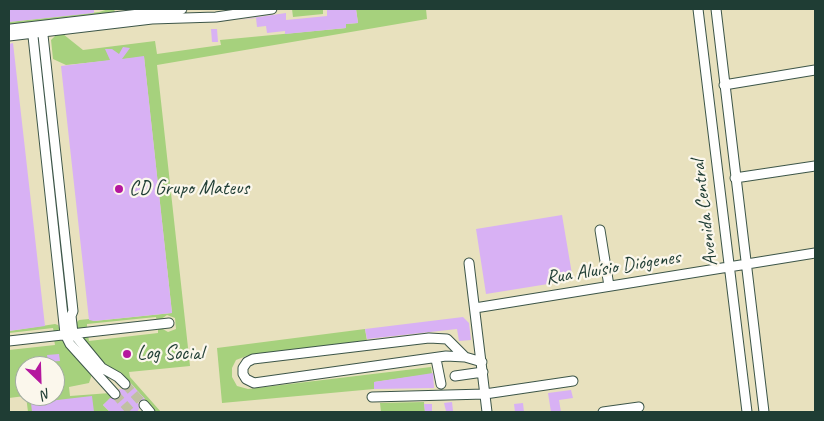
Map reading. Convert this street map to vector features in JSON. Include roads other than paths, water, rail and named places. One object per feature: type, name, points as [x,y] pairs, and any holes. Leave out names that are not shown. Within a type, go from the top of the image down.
[{"type":"street","points":[[9,30],[42,29],[127,15],[182,9]]},
{"type":"street","points":[[139,14],[218,13],[272,9]]},
{"type":"street","name":"Avenida Central","points":[[698,9],[747,412]]},
{"type":"street","name":"Avenida Central","points":[[716,9],[735,178],[748,264],[764,412]]},
{"type":"street","points":[[42,29],[73,311],[69,334]]},
{"type":"street","points":[[9,36],[32,30]]},
{"type":"street","points":[[32,30],[70,344],[114,394]]},
{"type":"street","points":[[724,85],[815,70]]},
{"type":"street","points":[[735,178],[815,166]]},
{"type":"street","points":[[600,230],[609,286]]},
{"type":"street","name":"Rua Aluísio Diógenes","points":[[475,308],[815,253]]},
{"type":"street","points":[[469,262],[488,412]]},
{"type":"street","points":[[9,341],[169,323]]},
{"type":"street","points":[[69,334],[102,368],[118,377],[125,384]]},
{"type":"street","points":[[465,357],[447,339],[428,338],[253,359],[247,362],[243,368],[243,374],[246,379],[254,383],[436,359],[446,356],[465,357],[482,362]]},
{"type":"street","points":[[436,359],[440,384]]},
{"type":"street","points":[[456,376],[483,372]]},
{"type":"street","points":[[372,397],[485,394],[573,381]]},
{"type":"street","points":[[603,412],[639,407]]},
{"type":"tunnel","points":[[125,384],[144,405]]},
{"type":"tunnel","points":[[115,394],[131,412]]},
{"type":"place","name":"CD Grupo Mateus","points":[[119,189]]},
{"type":"place","name":"Log Social","points":[[127,354]]}]
